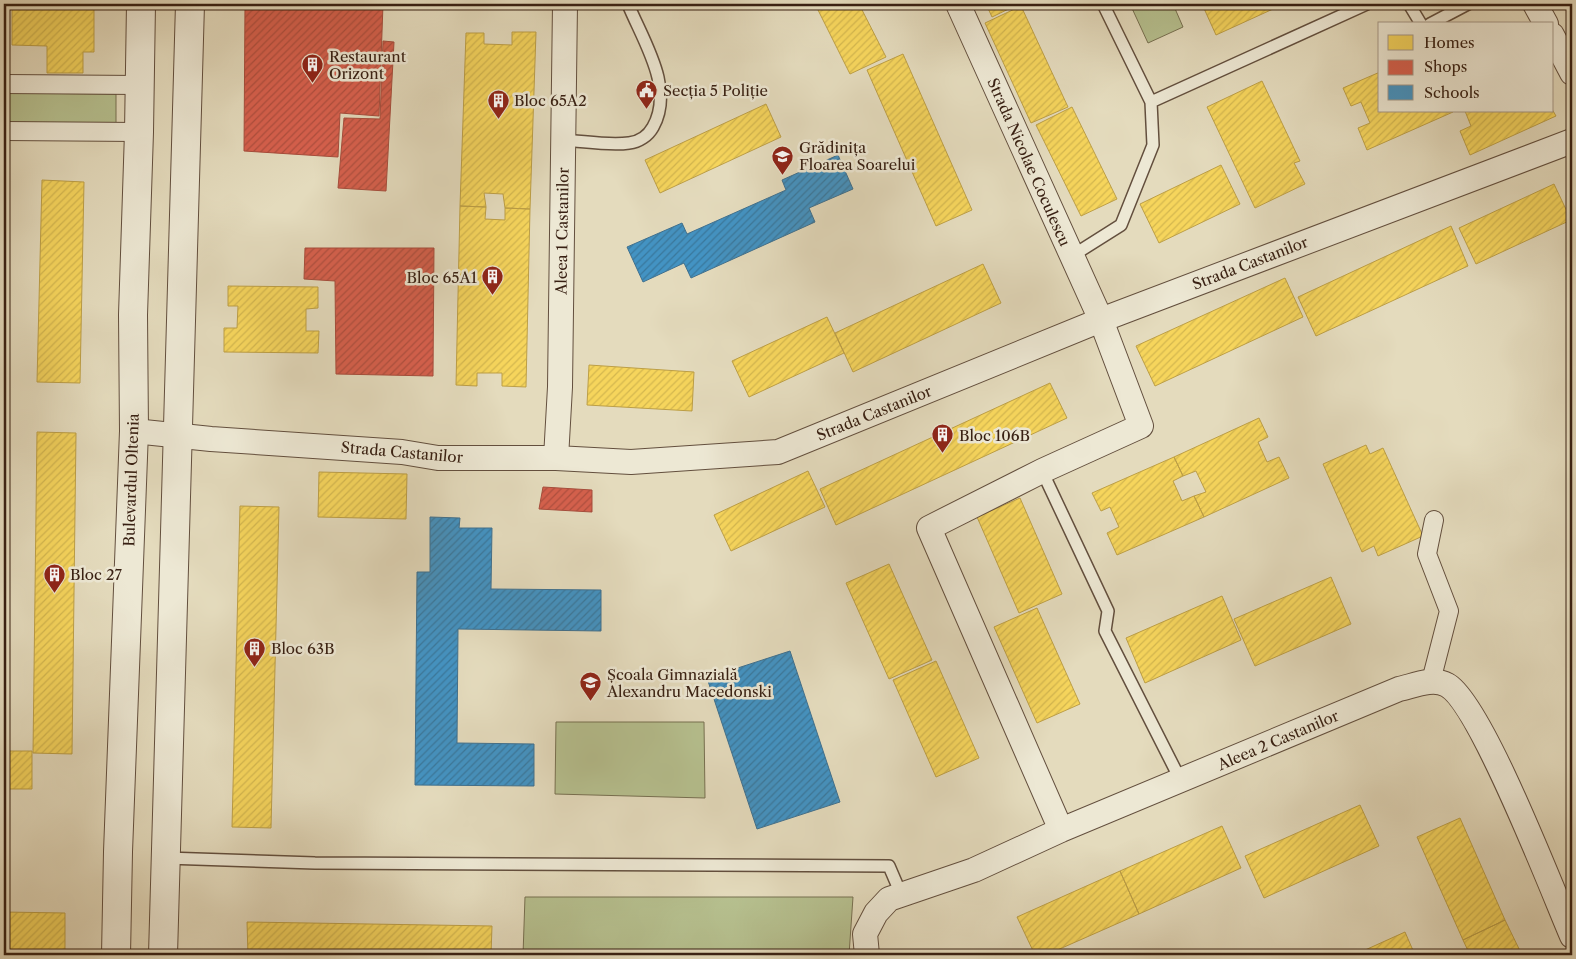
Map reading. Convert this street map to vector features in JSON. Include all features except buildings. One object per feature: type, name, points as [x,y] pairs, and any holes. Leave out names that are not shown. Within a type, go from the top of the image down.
[{"type":"street","name":"Bulevardul Oltenia","points":[[116,955],[118,852],[134,431],[133,314],[141,4]]},
{"type":"street","points":[[163,955],[190,4]]},
{"type":"street","name":"Aleea 1 Castanilor","points":[[556,458],[560,387],[565,4]]},
{"type":"street","name":"Strada Nicolae Coculescu","points":[[958,4],[1101,320],[1141,426],[1042,471]]},
{"type":"street","points":[[1535,4],[1545,22]]},
{"type":"street","points":[[1554,39],[1572,73]]},
{"type":"street","points":[[4,84],[140,85]]},
{"type":"street","points":[[4,131],[139,132]]},
{"type":"street","name":"Strada Castanilor","points":[[134,431],[178,434],[211,439],[402,452],[438,458],[556,458],[631,462],[778,452],[1101,320],[1572,141]]},
{"type":"street","points":[[1042,471],[929,528],[1061,830]]},
{"type":"street","points":[[1434,520],[1427,554],[1449,610],[1431,682],[1448,685],[1465,703],[1486,737],[1572,936]]},
{"type":"street","name":"Aleea 2 Castanilor","points":[[866,945],[876,913],[889,899],[974,870],[1061,830],[1399,689],[1431,682]]},
{"type":"lane","points":[[563,140],[629,143],[642,140],[652,130],[658,118],[662,104],[661,86],[628,4]]},
{"type":"lane","points":[[1072,256],[1121,225],[1153,145],[1151,102],[1103,4]]},
{"type":"lane","points":[[1151,102],[1367,4]]},
{"type":"lane","points":[[1409,4],[1421,22]]},
{"type":"lane","points":[[1434,22],[1468,4]]},
{"type":"lane","points":[[1042,471],[1108,611],[1105,631],[1181,781]]},
{"type":"lane","points":[[166,858],[315,863],[889,866],[901,894]]},
{"type":"green space","points":[[1130,4],[1173,4],[1183,27],[1148,43]]},
{"type":"green space","points":[[4,93],[116,94],[116,124],[4,122]]},
{"type":"green space","points":[[556,722],[704,722],[705,798],[555,794]]},
{"type":"green space","points":[[525,897],[853,897],[849,955],[523,955]]},
{"type":"place","name":"Restaurant Orizont","points":[[313,84]]},
{"type":"place","name":"Secția 5 Poliție","points":[[647,109]]},
{"type":"place","name":"Bloc 65A2","points":[[498,119]]},
{"type":"place","name":"Grădinița Floarea Soarelui","points":[[783,175]]},
{"type":"place","name":"Bloc 65A1","points":[[493,296]]},
{"type":"place","name":"Bloc 106B","points":[[943,454]]},
{"type":"place","name":"Bloc 27","points":[[54,593]]},
{"type":"place","name":"Bloc 63B","points":[[255,667]]},
{"type":"place","name":"Școala Gimnazială Alexandru Macedonski","points":[[591,702]]}]
